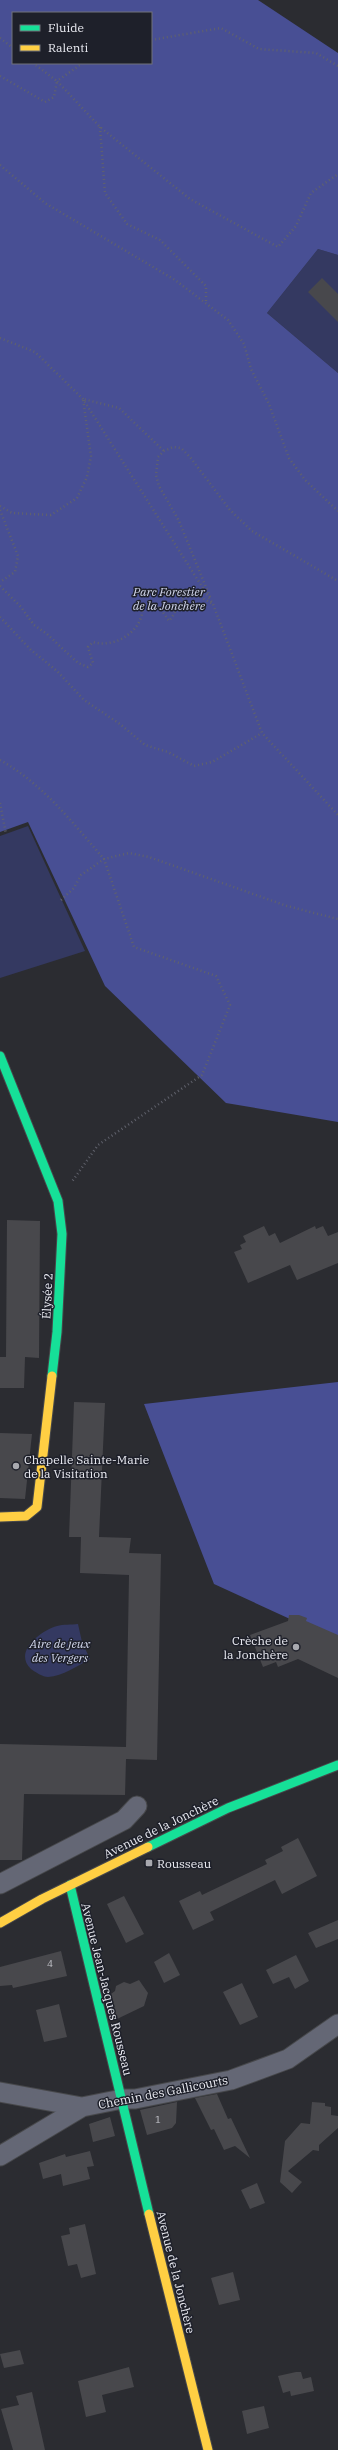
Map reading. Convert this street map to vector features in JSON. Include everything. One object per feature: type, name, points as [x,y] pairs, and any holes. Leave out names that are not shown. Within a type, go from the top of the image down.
[{"type":"street","name":"Élysée 2","points":[[0,1056],[58,1201],[62,1234],[57,1332],[36,1507],[26,1516],[0,1517]]},
{"type":"street","name":"Avenue de la Jonchère","points":[[0,1923],[70,1885],[228,1808],[338,1765]]},
{"type":"street","points":[[0,1884],[124,1820],[137,1806]]},
{"type":"street","name":"Avenue Jean-Jacques Rousseau","points":[[70,1885],[122,2099]]},
{"type":"street","name":"Chemin des Gallicourts","points":[[0,2092],[82,2107],[122,2099],[135,2100],[231,2080],[288,2059],[337,2027]]},
{"type":"street","name":"Avenue de la Jonchère","points":[[122,2099],[208,2450]]},
{"type":"street","points":[[0,2156],[82,2107]]},
{"type":"path","points":[[152,40],[221,28],[259,49],[316,53],[338,66]]},
{"type":"path","points":[[0,38],[12,47]]},
{"type":"path","points":[[34,64],[57,82],[100,126],[190,199],[278,247],[296,226],[311,193],[338,174]]},
{"type":"path","points":[[0,76],[45,102],[54,97],[57,82],[82,64]]},
{"type":"path","points":[[100,126],[105,193],[127,224],[160,240],[206,286],[206,303]]},
{"type":"path","points":[[0,165],[45,203],[175,280],[228,320],[244,344],[251,370],[269,404],[289,458],[305,480],[338,511]]},
{"type":"path","points":[[0,338],[35,352],[82,399],[213,604]]},
{"type":"path","points":[[82,399],[119,408],[164,451]]},
{"type":"path","points":[[0,506],[12,513],[51,515],[77,498],[87,477],[91,456],[82,399]]},
{"type":"path","points":[[338,581],[266,540],[247,526],[230,510],[200,469],[181,448],[173,447],[164,451],[156,465],[159,486],[179,521],[213,604],[262,733],[338,815]]},
{"type":"path","points":[[0,510],[18,556],[15,572],[0,582]]},
{"type":"path","points":[[0,586],[21,607],[34,625],[47,634],[78,663],[88,667],[93,663],[88,647],[93,642],[103,645],[120,640],[135,628],[143,615],[142,606],[149,602],[160,608],[169,621],[175,607],[183,598],[193,593],[213,604]]},
{"type":"path","points":[[0,617],[31,650],[57,671],[84,700],[120,724],[145,745],[168,752],[194,766],[212,762],[262,733]]},
{"type":"path","points":[[0,760],[22,773],[62,809],[104,859],[134,947],[216,976],[230,1005],[202,1075],[98,1145],[58,1201]]},
{"type":"path","points":[[0,803],[6,834]]},
{"type":"path","points":[[61,900],[74,888],[81,875],[104,859],[130,853],[149,857],[287,906],[338,919]]},
{"type":"green space","name":"Parc Forestier de la Jonchère","points":[[0,0],[258,0],[338,53],[338,255],[318,249],[267,313],[338,373],[338,1122],[226,1103],[105,986],[28,822],[0,832]]},
{"type":"green space","points":[[318,249],[338,255],[338,373],[267,313]]},
{"type":"green space","points":[[28,826],[85,951],[0,978],[0,836]]},
{"type":"green space","points":[[338,1382],[338,1641],[214,1584],[144,1404]]},
{"type":"green space","name":"Aire de jeux des Vergers","points":[[78,1624],[82,1642],[90,1659],[70,1670],[54,1676],[44,1676],[31,1669],[26,1662],[25,1656],[27,1649],[37,1637],[43,1632],[57,1626]]},
{"type":"building","points":[[322,278],[338,294],[338,322],[308,292]]},
{"type":"building","points":[[7,1220],[40,1221],[39,1358],[25,1357],[24,1388],[0,1388],[0,1357],[6,1357]]},
{"type":"building","points":[[264,1226],[269,1236],[275,1233],[280,1243],[315,1226],[316,1229],[323,1226],[328,1236],[338,1232],[338,1263],[297,1280],[290,1265],[248,1283],[234,1252],[242,1249],[240,1245],[246,1242],[243,1236]]},
{"type":"building","points":[[74,1402],[105,1403],[99,1537],[131,1538],[129,1553],[161,1554],[157,1760],[126,1759],[125,1795],[24,1794],[22,1860],[0,1860],[0,1744],[126,1747],[129,1575],[80,1573],[81,1537],[69,1537]]},
{"type":"building","name":"Chapelle Sainte-Marie de la Visitation","points":[[0,1433],[32,1434],[25,1499],[0,1498]]},
{"type":"building","name":"Crèche de la Jonchère","points":[[289,1615],[299,1615],[307,1618],[306,1621],[338,1635],[338,1678],[298,1659],[278,1667],[276,1662],[263,1667],[250,1635],[288,1621]]},
{"type":"building","points":[[298,1838],[317,1876],[282,1894],[275,1880],[210,1912],[214,1920],[193,1930],[179,1901],[200,1891],[202,1895],[267,1864],[265,1860],[283,1851],[281,1847]]},
{"type":"building","points":[[124,1896],[144,1934],[126,1943],[107,1904]]},
{"type":"building","points":[[338,1920],[338,1939],[316,1948],[308,1933]]},
{"type":"building","points":[[61,1951],[67,1976],[13,1988],[12,1985],[0,1986],[0,1967]]},
{"type":"building","points":[[169,1953],[180,1975],[164,1983],[154,1962]]},
{"type":"building","points":[[296,1955],[309,1981],[295,1989],[289,1977],[273,1984],[266,1970]]},
{"type":"building","points":[[139,1980],[148,1993],[144,2006],[117,2019],[111,1994],[115,1991],[116,1986],[124,1982],[130,1984]]},
{"type":"building","points":[[242,1983],[258,2017],[240,2025],[223,1992]]},
{"type":"building","points":[[59,2004],[67,2037],[44,2042],[36,2010]]},
{"type":"building","points":[[217,2094],[228,2119],[231,2118],[250,2158],[235,2146],[224,2150],[214,2129],[211,2130],[195,2098]]},
{"type":"building","points":[[177,2102],[176,2123],[172,2128],[147,2135],[140,2110]]},
{"type":"building","points":[[312,2102],[325,2103],[325,2106],[331,2107],[331,2115],[338,2116],[338,2128],[319,2145],[319,2151],[313,2150],[288,2171],[302,2182],[292,2193],[280,2182],[285,2141],[301,2123],[310,2124]]},
{"type":"building","points":[[110,2117],[115,2136],[93,2142],[89,2124]]},
{"type":"building","points":[[90,2151],[94,2166],[87,2167],[90,2179],[63,2186],[61,2174],[43,2179],[39,2163],[65,2154],[66,2157]]},
{"type":"building","points":[[257,2183],[265,2203],[250,2209],[241,2190]]},
{"type":"building","points":[[85,2224],[96,2274],[81,2278],[77,2264],[68,2266],[61,2236],[70,2234],[69,2228]]},
{"type":"building","points":[[233,2272],[240,2300],[219,2305],[211,2278]]},
{"type":"building","points":[[20,2350],[24,2364],[4,2368],[0,2354]]},
{"type":"building","points":[[129,2367],[134,2387],[102,2395],[106,2412],[86,2417],[78,2381]]},
{"type":"building","points":[[301,2372],[303,2379],[311,2377],[314,2391],[291,2396],[290,2391],[283,2393],[278,2376]]},
{"type":"building","points":[[32,2392],[45,2450],[13,2450],[1,2409],[19,2405],[16,2396]]},
{"type":"building","points":[[264,2406],[269,2428],[247,2434],[242,2411]]},
{"type":"traffic: fast","points":[[0,1056],[58,1201],[62,1234],[57,1332],[52,1376]]},
{"type":"traffic: fast","points":[[148,1847],[228,1808],[338,1765]]},
{"type":"traffic: fast","points":[[70,1885],[149,2214]]},
{"type":"traffic: slow","points":[[0,1517],[26,1516],[37,1507],[52,1376]]},
{"type":"traffic: slow","points":[[0,1923],[42,1899],[148,1847]]},
{"type":"traffic: slow","points":[[149,2214],[208,2450]]},
{"type":"place","name":"Chapelle Sainte-Marie de la Visitation","points":[[16,1466]]},
{"type":"place","name":"Crèche de la Jonchère","points":[[296,1647]]},
{"type":"place","name":"Rousseau","points":[[149,1863]]}]
